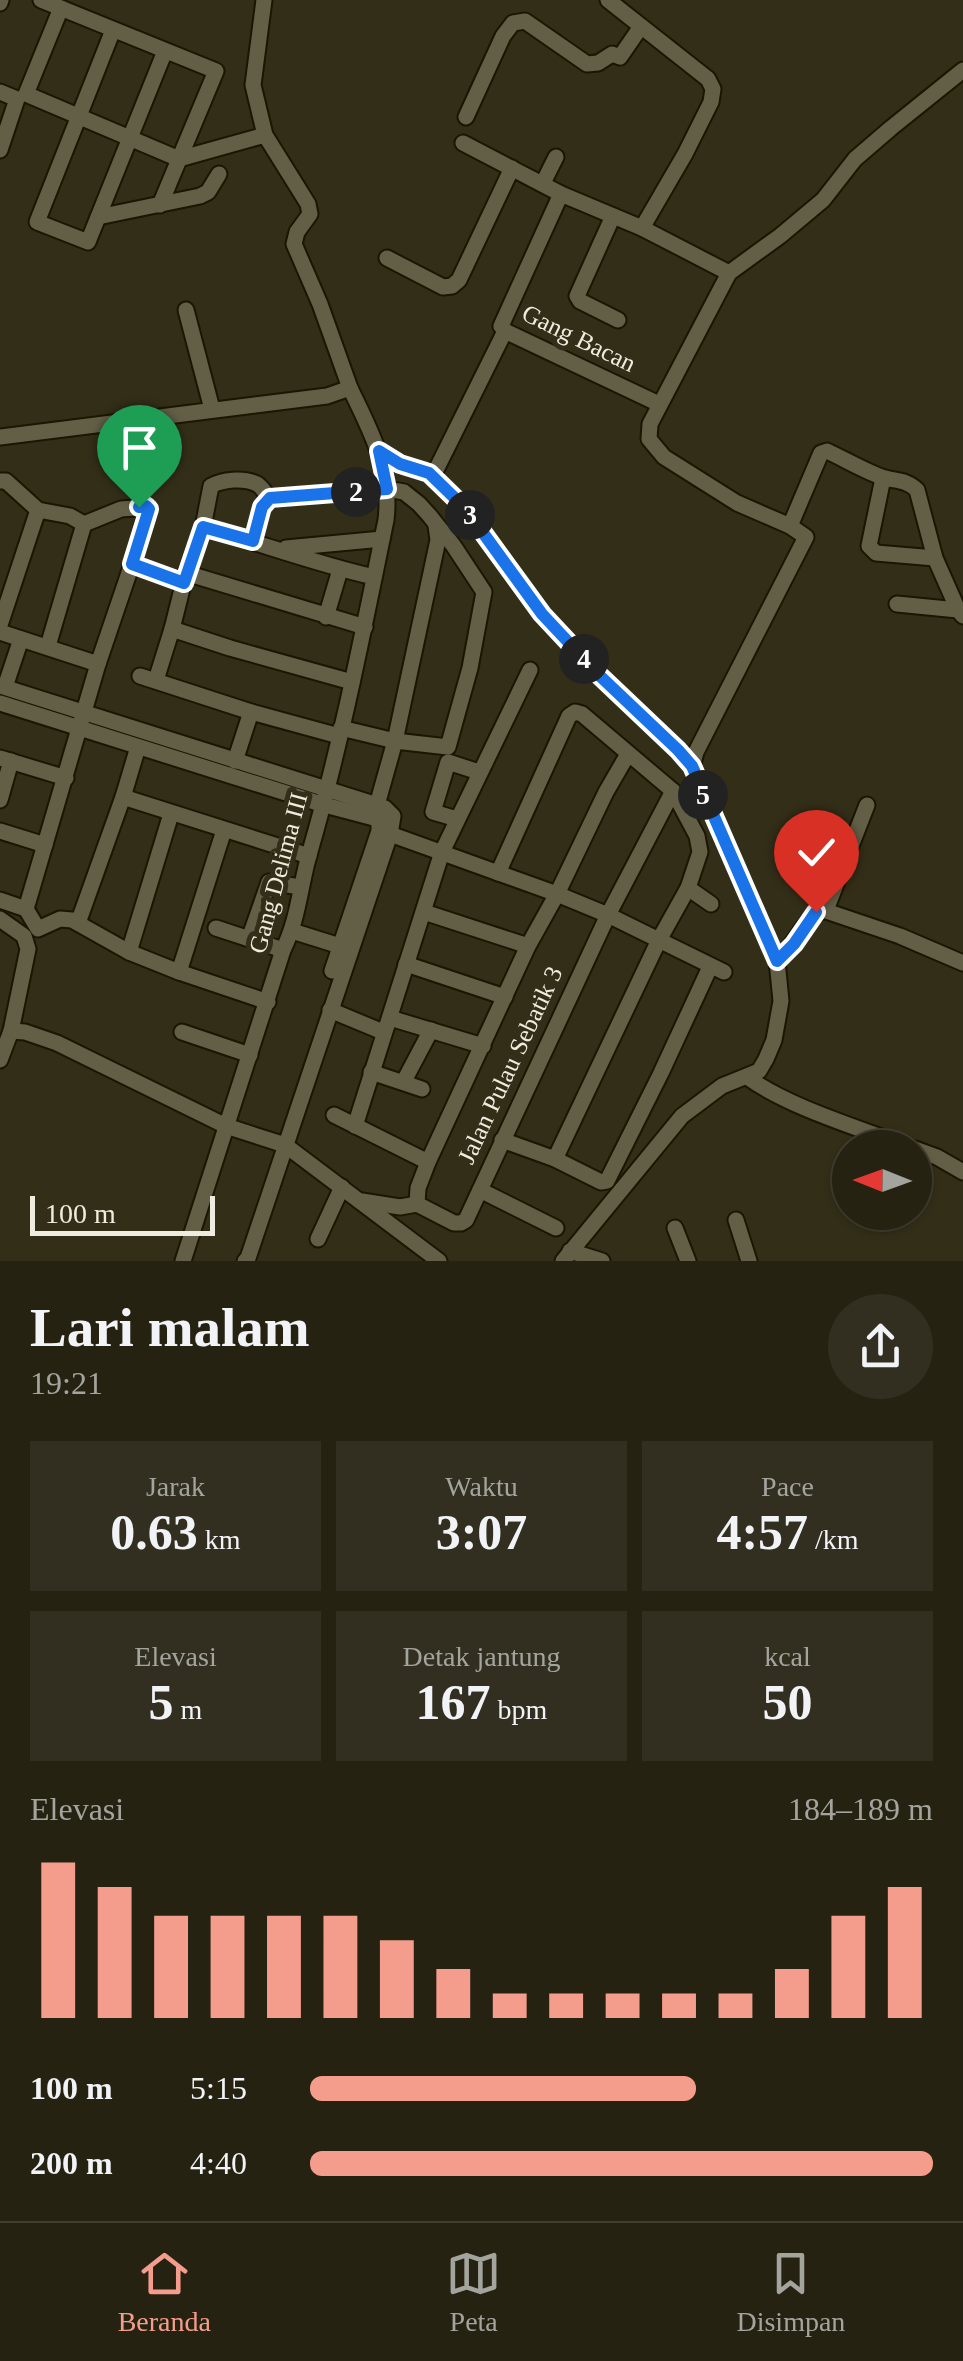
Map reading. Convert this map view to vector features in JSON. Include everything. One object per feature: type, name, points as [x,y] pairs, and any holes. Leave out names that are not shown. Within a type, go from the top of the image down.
[{"type":"street","points":[[41,0],[216,71],[160,205]]},
{"type":"street","points":[[60,8],[26,94],[179,159],[265,135],[254,85],[264,0]]},
{"type":"street","points":[[608,0],[708,79],[713,90],[686,154],[642,228]]},
{"type":"street","points":[[466,117],[514,23],[526,22],[587,64],[598,63],[612,54],[620,57],[640,28]]},
{"type":"street","points":[[113,30],[37,222],[88,242],[165,52]]},
{"type":"street","points":[[692,766],[806,538],[790,526],[737,503],[664,457],[649,439],[650,424],[729,273],[823,200],[855,160],[963,70]]},
{"type":"street","points":[[0,92],[18,99],[0,150]]},
{"type":"street","name":"Gang Delima III","points":[[182,1261],[292,931],[352,682],[388,497],[379,451],[294,244],[310,214],[308,204],[265,135]]},
{"type":"street","points":[[463,143],[729,273]]},
{"type":"street","points":[[543,183],[556,158]]},
{"type":"street","points":[[387,258],[443,286],[452,286],[459,280],[512,168]]},
{"type":"street","points":[[98,217],[200,196],[208,192],[219,174]]},
{"type":"street","name":"Gang Bacan","points":[[561,194],[501,326],[505,332],[659,404]]},
{"type":"street","points":[[613,216],[577,296],[618,320]]},
{"type":"street","points":[[186,310],[212,409]]},
{"type":"street","points":[[429,473],[437,468],[505,332]]},
{"type":"street","points":[[0,438],[327,396],[350,388]]},
{"type":"street","points":[[379,451],[400,464],[429,473],[465,508],[542,614],[692,766],[777,961],[781,1001],[774,1040],[762,1068],[722,1086],[682,1116],[567,1256]]},
{"type":"street","points":[[790,526],[821,453],[827,451],[883,478],[910,484],[916,490],[935,558],[960,613]]},
{"type":"street","points":[[883,478],[869,546],[876,552],[935,558]]},
{"type":"street","points":[[0,482],[6,481],[38,510],[70,516],[84,524]]},
{"type":"street","points":[[253,541],[262,507],[270,498],[387,489],[404,492],[420,504],[454,545],[484,592],[470,668],[448,747],[340,732],[251,712],[148,678],[172,629],[203,527],[209,491],[215,482],[256,484],[270,498]]},
{"type":"street","points":[[0,1060],[12,1031],[31,932],[26,910],[148,507],[121,508],[84,524]]},
{"type":"street","points":[[38,510],[0,628],[21,639],[98,664]]},
{"type":"street","points":[[376,805],[395,741],[438,540],[435,522]]},
{"type":"street","points":[[48,646],[84,524]]},
{"type":"street","points":[[203,527],[374,577]]},
{"type":"street","points":[[278,548],[382,539]]},
{"type":"street","points":[[132,564],[364,627]]},
{"type":"street","points":[[326,617],[340,570]]},
{"type":"street","points":[[898,604],[960,613]]},
{"type":"street","points":[[172,629],[352,682]]},
{"type":"street","points":[[21,639],[3,686],[138,748],[325,797],[376,805],[393,816],[330,1010],[281,1144]]},
{"type":"street","points":[[355,1126],[442,852],[530,670]]},
{"type":"street","points":[[0,704],[82,720],[235,761],[379,822],[243,1261]]},
{"type":"street","points":[[235,761],[251,712]]},
{"type":"street","points":[[498,873],[569,716],[575,712],[673,791],[700,845],[688,888],[659,940],[555,1159]]},
{"type":"street","points":[[78,923],[138,748]]},
{"type":"street","points":[[360,1201],[400,1207],[417,1204],[418,1188],[428,1162],[528,946],[628,754]]},
{"type":"street","points":[[0,800],[6,759],[66,778]]},
{"type":"street","points":[[456,820],[433,812],[448,762],[479,772]]},
{"type":"street","name":"Jalan Pulau Sebatik 3","points":[[417,1204],[459,1224],[466,1220],[608,915],[673,791]]},
{"type":"street","points":[[123,797],[309,856]]},
{"type":"street","points":[[826,910],[867,806]]},
{"type":"street","points":[[129,952],[170,814]]},
{"type":"street","points":[[179,972],[224,830]]},
{"type":"street","points":[[0,831],[45,845]]},
{"type":"street","points":[[390,834],[608,915],[717,969],[609,1179],[601,1182],[555,1159],[502,1140]]},
{"type":"street","points":[[248,939],[269,882],[300,887]]},
{"type":"street","points":[[688,888],[711,904]]},
{"type":"street","points":[[0,900],[26,910]]},
{"type":"street","points":[[777,961],[816,912],[826,910],[963,963]]},
{"type":"street","points":[[424,912],[528,946]]},
{"type":"street","points":[[0,919],[31,932],[60,919],[78,923],[129,952],[268,1002]]},
{"type":"street","points":[[216,928],[283,950]]},
{"type":"street","points":[[292,931],[340,946]]},
{"type":"street","points":[[406,964],[506,997]]},
{"type":"street","points":[[330,1010],[387,1025],[431,1030],[483,1046]]},
{"type":"street","points":[[404,1082],[431,1030]]},
{"type":"street","points":[[12,1031],[57,1043],[226,1126],[281,1144],[438,1261]]},
{"type":"street","points":[[182,1032],[250,1055]]},
{"type":"street","points":[[372,1072],[422,1089]]},
{"type":"street","points":[[747,1077],[812,1110],[865,1130]]},
{"type":"street","points":[[334,1115],[428,1162]]},
{"type":"street","points":[[932,1155],[963,1172]]},
{"type":"street","points":[[318,1239],[342,1188]]},
{"type":"street","points":[[480,1190],[556,1228]]},
{"type":"street","points":[[736,1220],[748,1261]]},
{"type":"street","points":[[676,1228],[688,1261]]},
{"type":"street","points":[[567,1256],[602,1261]]},
{"type":"route","points":[[139,507],[149,509],[132,564],[184,583],[203,527],[253,541],[262,507],[270,498],[387,489],[379,451],[400,464],[429,473],[465,508],[542,614],[692,766],[777,961],[816,912]]}]
